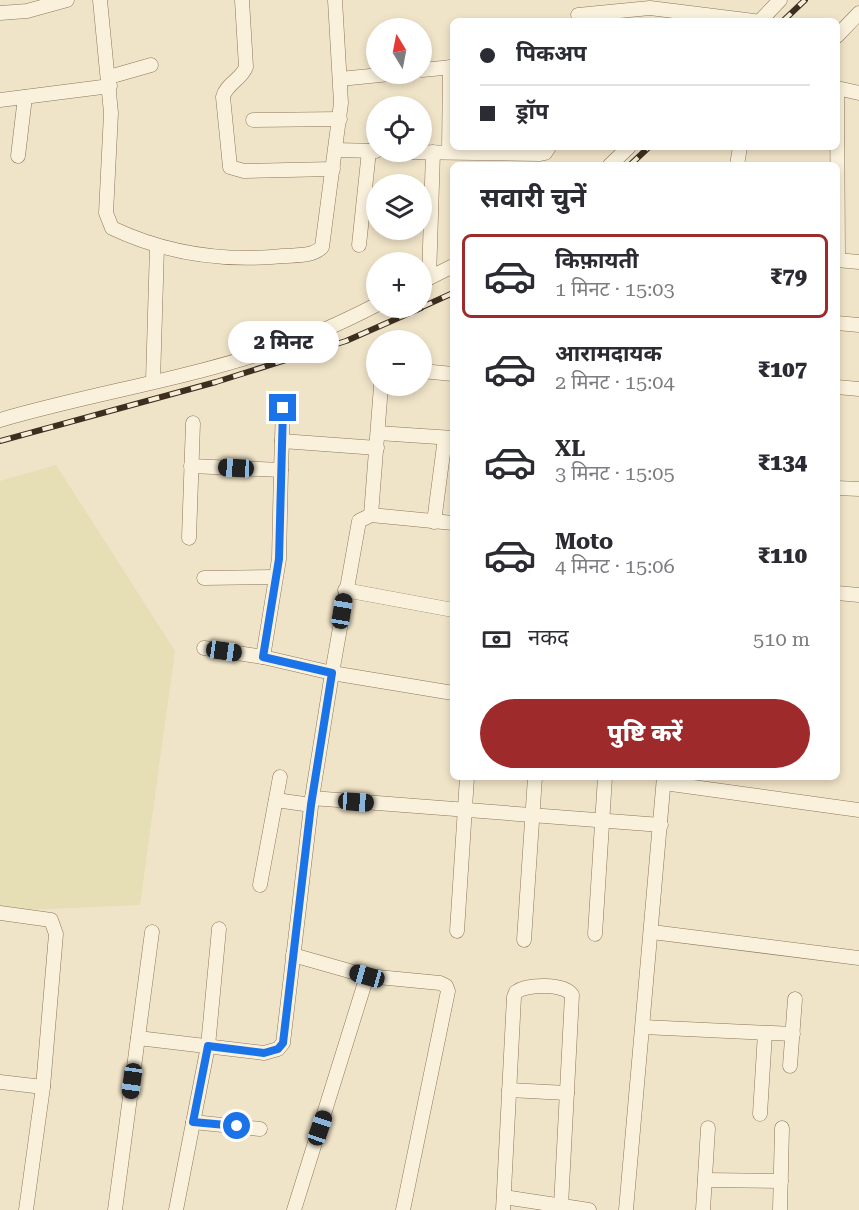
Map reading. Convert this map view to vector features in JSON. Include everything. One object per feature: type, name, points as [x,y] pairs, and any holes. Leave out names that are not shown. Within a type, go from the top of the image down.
[{"type":"street","points":[[0,13],[27,11],[67,0]]},
{"type":"street","points":[[99,0],[111,119],[106,213],[108,223],[112,228],[157,247],[241,259],[316,252],[323,240],[340,119],[335,0]]},
{"type":"street","points":[[242,0],[246,67],[242,76],[224,91],[223,97],[230,167],[244,171],[333,169]]},
{"type":"street","points":[[577,18],[584,0]]},
{"type":"street","points":[[763,18],[780,0]]},
{"type":"street","points":[[577,18],[650,4],[736,18]]},
{"type":"street","points":[[840,33],[859,13]]},
{"type":"street","points":[[0,100],[109,82],[152,65]]},
{"type":"street","points":[[432,69],[450,67]]},
{"type":"street","points":[[340,79],[366,76]]},
{"type":"street","points":[[840,89],[859,93]]},
{"type":"street","points":[[18,156],[25,97]]},
{"type":"street","points":[[449,152],[450,110]]},
{"type":"street","points":[[252,120],[340,119]]},
{"type":"street","points":[[336,150],[366,151]]},
{"type":"street","points":[[427,252],[433,152],[540,154],[547,150]]},
{"type":"street","points":[[613,162],[626,150]]},
{"type":"street","points":[[359,245],[371,162]]},
{"type":"street","points":[[153,381],[157,247]]},
{"type":"street","points":[[840,260],[859,262]]},
{"type":"street","points":[[432,276],[450,268]]},
{"type":"street","points":[[0,420],[69,400],[228,363],[280,347],[341,323],[366,310]]},
{"type":"street","points":[[840,323],[859,324]]},
{"type":"street","points":[[432,372],[450,374]]},
{"type":"street","points":[[840,387],[859,389]]},
{"type":"street","points":[[371,516],[380,396]]},
{"type":"street","points":[[263,657],[280,541],[283,408]]},
{"type":"street","points":[[189,538],[193,423]]},
{"type":"street","points":[[378,433],[449,438],[434,522]]},
{"type":"street","points":[[282,441],[376,448]]},
{"type":"street","points":[[191,466],[280,470]]},
{"type":"street","points":[[840,488],[859,489]]},
{"type":"street","points":[[138,1038],[264,1053],[278,1049],[283,1043],[312,802],[356,527],[364,517],[371,516],[450,524]]},
{"type":"street","points":[[204,578],[275,577]]},
{"type":"street","points":[[345,590],[450,609]]},
{"type":"street","points":[[840,592],[859,595]]},
{"type":"street","points":[[204,648],[263,657],[332,673],[450,693]]},
{"type":"street","points":[[260,885],[280,777]]},
{"type":"street","points":[[457,931],[467,780]]},
{"type":"street","points":[[524,940],[535,780]]},
{"type":"street","points":[[595,934],[605,780]]},
{"type":"street","points":[[626,1210],[664,780],[859,810]]},
{"type":"street","points":[[276,800],[465,810],[660,825]]},
{"type":"street","points":[[0,913],[45,917],[54,924],[56,934],[43,1087],[26,1210]]},
{"type":"street","points":[[176,1210],[208,1046],[219,929]]},
{"type":"street","points":[[116,1210],[152,932]]},
{"type":"street","points":[[652,932],[859,958]]},
{"type":"street","points":[[293,955],[367,976],[440,983],[446,986],[448,991],[402,1210]]},
{"type":"street","points":[[294,1210],[367,976]]},
{"type":"street","points":[[561,1206],[572,995],[563,988],[521,988],[514,997],[503,1204],[561,1206],[589,1210]]},
{"type":"street","points":[[790,1066],[795,999]]},
{"type":"street","points":[[643,1027],[792,1034]]},
{"type":"street","points":[[760,1114],[765,1033]]},
{"type":"street","points":[[0,1082],[43,1087]]},
{"type":"street","points":[[509,1090],[567,1093]]},
{"type":"street","points":[[193,1122],[260,1129]]},
{"type":"street","points":[[703,1210],[708,1128]]},
{"type":"street","points":[[780,1210],[782,1128]]},
{"type":"street","points":[[705,1180],[781,1181]]},
{"type":"shaded area","points":[[56,465],[175,651],[140,905],[0,911],[0,481]]},
{"type":"railway","points":[[786,18],[805,0]]},
{"type":"railway","points":[[633,162],[646,150]]},
{"type":"railway","points":[[432,302],[450,294]]},
{"type":"railway","points":[[0,441],[216,382],[346,341],[398,318]]},
{"type":"route","points":[[237,1126],[193,1122],[208,1046],[271,1053],[283,1043],[311,805],[332,673],[263,657],[279,559],[283,408]]}]
